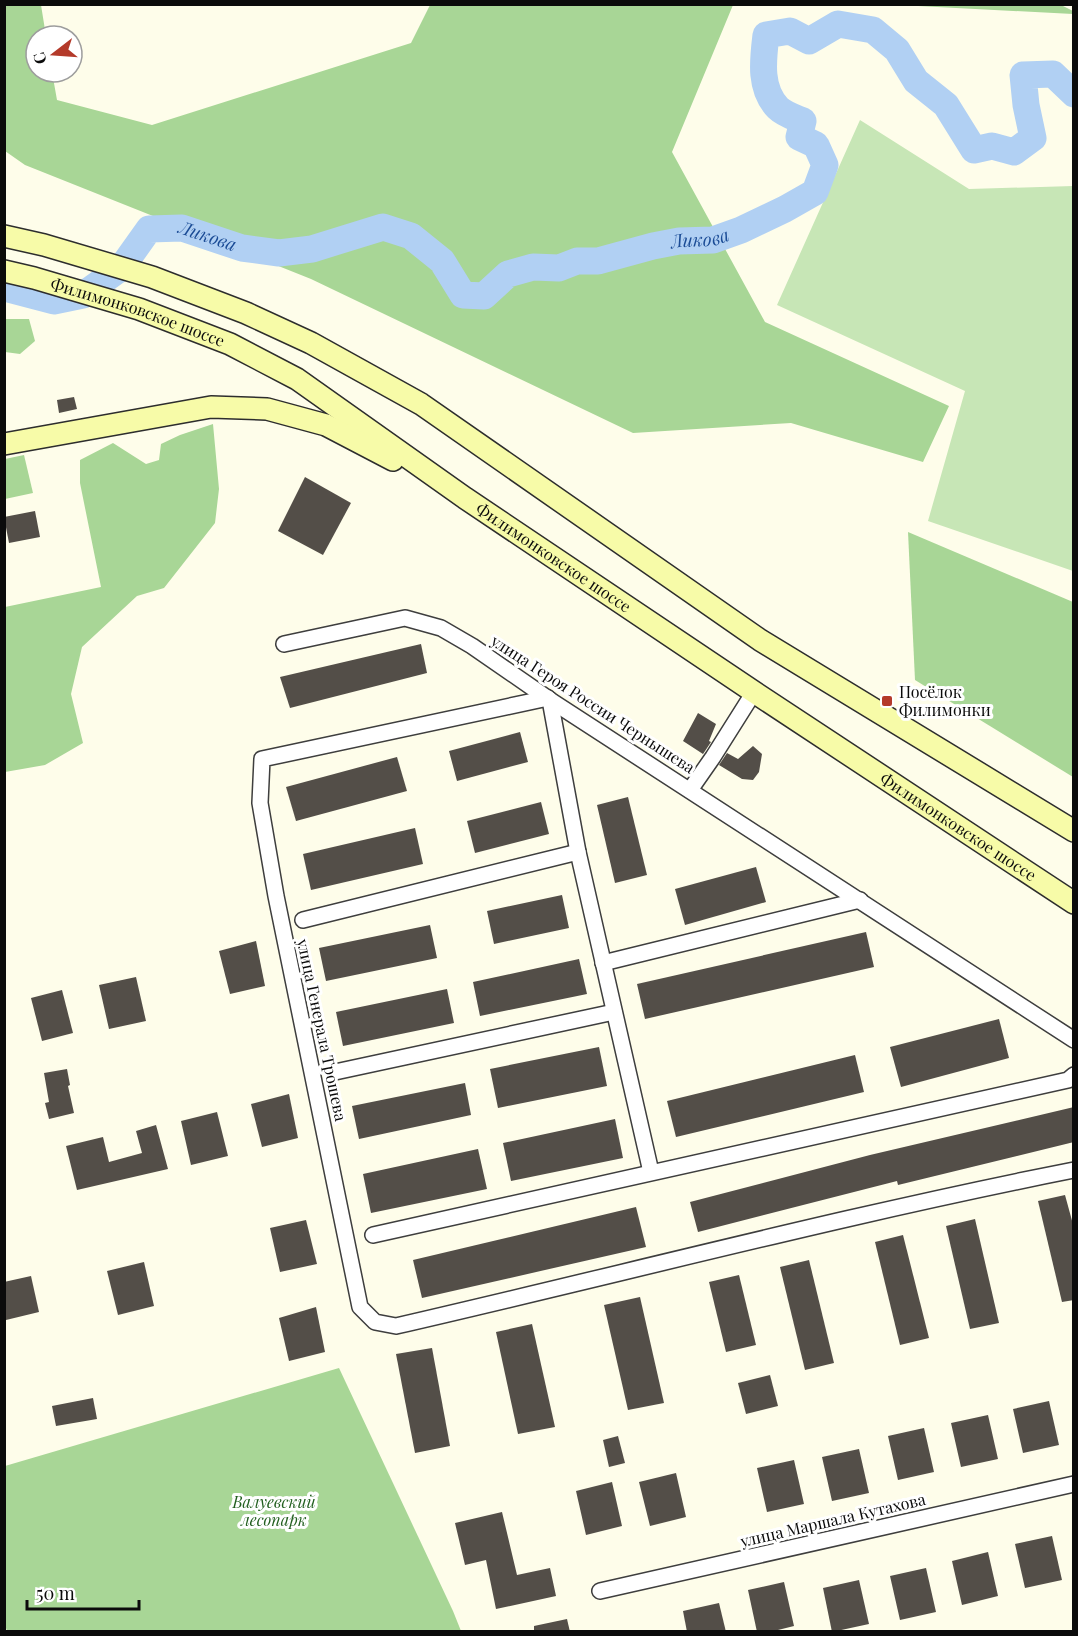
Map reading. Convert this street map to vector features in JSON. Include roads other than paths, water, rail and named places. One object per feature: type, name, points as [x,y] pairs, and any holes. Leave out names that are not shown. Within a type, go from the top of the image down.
[{"type":"main road","name":"Филимонковское шоссе","points":[[4,236],[44,244],[152,277],[246,313],[311,343],[421,404],[760,640],[1074,831]]},
{"type":"main road","name":"Филимонковское шоссе","points":[[4,271],[139,309],[230,344],[297,379],[465,498],[1074,903]]},
{"type":"main road","points":[[4,444],[211,407],[267,408],[326,425],[465,498]]},
{"type":"street","name":"улица Героя России Чернышева","points":[[284,644],[405,618],[441,628],[472,646],[549,699],[1074,1040]]},
{"type":"street","points":[[690,790],[754,692]]},
{"type":"street","points":[[549,699],[578,852],[651,1172]]},
{"type":"street","name":"улица Генерала Трошева","points":[[549,699],[262,759],[261,803],[276,896],[360,1307],[375,1322],[396,1326],[854,1217],[1074,1170]]},
{"type":"street","points":[[303,920],[578,852]]},
{"type":"street","points":[[603,963],[860,900]]},
{"type":"street","points":[[335,1072],[614,1012]]},
{"type":"street","points":[[373,1235],[1068,1080],[1074,1075]]},
{"type":"street","name":"улица Маршала Кутахова","points":[[600,1591],[1074,1484]]},
{"type":"waterway","name":"Ликова","points":[[4,285],[12,290],[54,301],[83,295],[122,267],[149,229],[182,228],[242,248],[279,253],[312,249],[383,227],[411,236],[442,261],[463,295],[484,296],[508,274],[533,267],[559,268],[577,261],[598,261],[679,241],[713,240],[741,230],[815,192],[825,165],[816,145],[799,137],[803,121],[778,108],[768,92],[764,73],[766,35],[790,31],[809,41],[838,24],[873,30],[897,50],[916,81],[946,105],[974,150],[992,146],[1014,152],[1033,138],[1023,75],[1053,74],[1074,94]]},
{"type":"place","name":"Посёлок Филимонки","points":[[887,701]]},
{"type":"park label","name":"Валуевский лесопарк","points":[[274,1511]]}]
